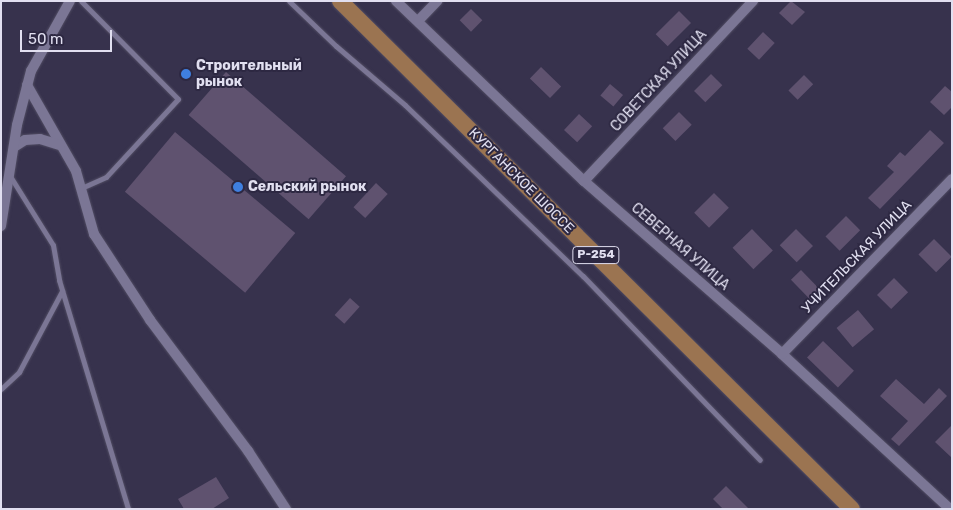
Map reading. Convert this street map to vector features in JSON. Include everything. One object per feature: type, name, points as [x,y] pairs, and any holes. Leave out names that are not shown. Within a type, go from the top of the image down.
[{"type":"main road","name":"КУРГАНСКОЕ ШОССЕ","points":[[340,1],[852,509]]},
{"type":"street","points":[[1,226],[14,147],[31,71],[70,1]]},
{"type":"street","name":"СЕВЕРНАЯ УЛИЦА","points":[[396,1],[584,180],[782,354],[950,509]]},
{"type":"street","points":[[418,21],[437,1]]},
{"type":"street","name":"СОВЕТСКАЯ УЛИЦА","points":[[584,180],[753,1]]},
{"type":"street","points":[[27,86],[76,171],[94,234],[150,320],[248,451],[286,509]]},
{"type":"street","points":[[14,147],[25,140],[40,139],[60,145]]},
{"type":"street","name":"УЧИТЕЛЬСКАЯ УЛИЦА","points":[[782,354],[952,179]]},
{"type":"lane","points":[[81,1],[178,99],[106,177],[81,188]]},
{"type":"lane","points":[[289,1],[336,46],[406,105],[583,276],[760,460]]},
{"type":"lane","points":[[10,176],[54,245],[62,291],[128,509]]},
{"type":"lane","points":[[1,390],[19,372],[62,291]]},
{"type":"building","points":[[791,1],[805,12],[792,25],[779,13]]},
{"type":"building","points":[[471,9],[482,20],[471,32],[460,20]]},
{"type":"building","points":[[679,11],[691,23],[668,46],[656,34]]},
{"type":"building","points":[[763,32],[775,43],[759,60],[747,49]]},
{"type":"building","points":[[541,67],[561,86],[550,98],[530,79]]},
{"type":"building","points":[[226,72],[346,176],[309,219],[189,115]]},
{"type":"building","points":[[711,74],[722,85],[705,102],[694,91]]},
{"type":"building","points":[[804,75],[813,84],[798,100],[788,91]]},
{"type":"building","points":[[610,84],[623,95],[613,106],[600,95]]},
{"type":"building","points":[[945,86],[952,92],[952,107],[944,115],[930,102]]},
{"type":"building","points":[[679,112],[692,125],[675,141],[663,128]]},
{"type":"building","points":[[579,114],[592,126],[577,142],[564,130]]},
{"type":"building","points":[[930,130],[944,143],[880,209],[868,198],[894,172],[887,166],[900,152],[905,156]]},
{"type":"building","points":[[175,132],[295,233],[245,293],[125,192]]},
{"type":"building","points":[[376,183],[388,194],[365,218],[353,207]]},
{"type":"building","points":[[714,193],[729,208],[709,228],[694,213]]},
{"type":"building","points":[[846,216],[860,230],[840,251],[825,237]]},
{"type":"building","points":[[752,229],[773,251],[753,269],[733,248]]},
{"type":"building","points":[[796,229],[813,246],[797,262],[780,245]]},
{"type":"building","points":[[934,239],[952,257],[936,272],[918,255]]},
{"type":"building","points":[[801,270],[821,291],[811,301],[791,280]]},
{"type":"building","points":[[894,278],[908,292],[891,309],[877,295]]},
{"type":"building","points":[[350,298],[360,307],[344,324],[335,315]]},
{"type":"building","points":[[858,310],[874,329],[853,347],[837,328]]},
{"type":"building","points":[[823,341],[854,371],[838,387],[807,358]]},
{"type":"building","points":[[896,379],[924,404],[939,388],[947,396],[899,446],[891,439],[908,421],[880,396]]},
{"type":"building","points":[[952,425],[952,458],[935,442]]},
{"type":"building","points":[[216,477],[229,498],[212,509],[184,509],[178,499]]},
{"type":"building","points":[[726,486],[749,509],[723,509],[713,499]]},
{"type":"place","name":"Строительный рынок","points":[[186,74]]},
{"type":"place","name":"Сельский рынок","points":[[238,187]]}]
